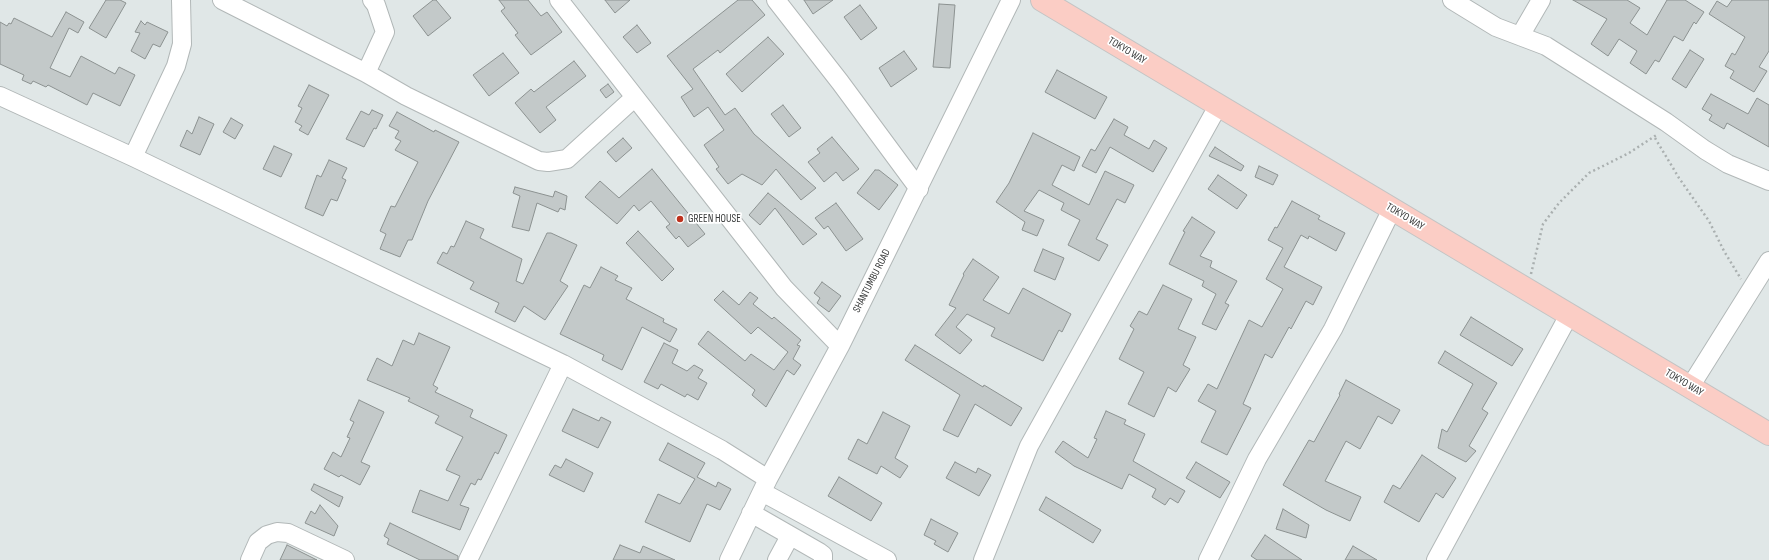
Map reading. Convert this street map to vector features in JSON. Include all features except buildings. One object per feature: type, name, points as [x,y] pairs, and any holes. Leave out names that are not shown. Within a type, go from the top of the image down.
[{"type":"main road","name":"TOKYO WAY","points":[[1042,0],[1769,434]]},
{"type":"street","points":[[133,157],[176,66],[182,44],[181,0]]},
{"type":"street","points":[[222,0],[366,73],[406,96],[539,161],[548,162],[567,159],[634,98]]},
{"type":"street","points":[[366,73],[385,32],[376,5],[372,0]]},
{"type":"street","points":[[559,0],[634,98],[784,288],[840,346]]},
{"type":"street","points":[[776,0],[840,82],[918,189]]},
{"type":"street","name":"SHANTUMBU ROAD","points":[[729,560],[765,485],[840,346],[1011,0]]},
{"type":"street","points":[[1452,0],[1496,27],[1546,46],[1666,122],[1705,150],[1728,164],[1769,181]]},
{"type":"street","points":[[1520,36],[1541,0]]},
{"type":"street","points":[[0,96],[133,157],[563,364],[722,450],[765,485],[887,560]]},
{"type":"street","points":[[983,560],[1029,446],[1218,106]]},
{"type":"street","points":[[1208,560],[1257,459],[1333,329],[1392,209]]},
{"type":"street","points":[[1690,387],[1769,261]]},
{"type":"street","points":[[1436,560],[1569,315]]},
{"type":"street","points":[[468,560],[563,364]]},
{"type":"street","points":[[751,513],[819,552],[822,555],[823,560]]},
{"type":"street","points":[[250,560],[258,542],[267,535],[277,532],[288,533],[345,560]]},
{"type":"street","points":[[777,560],[790,536]]},
{"type":"path","points":[[1527,290],[1543,224],[1559,203],[1588,173],[1629,153],[1655,138],[1666,122]]},
{"type":"path","points":[[1655,138],[1679,178],[1709,221],[1735,270],[1750,290]]},
{"type":"place","name":"GREEN HOUSE","points":[[680,219]]}]
